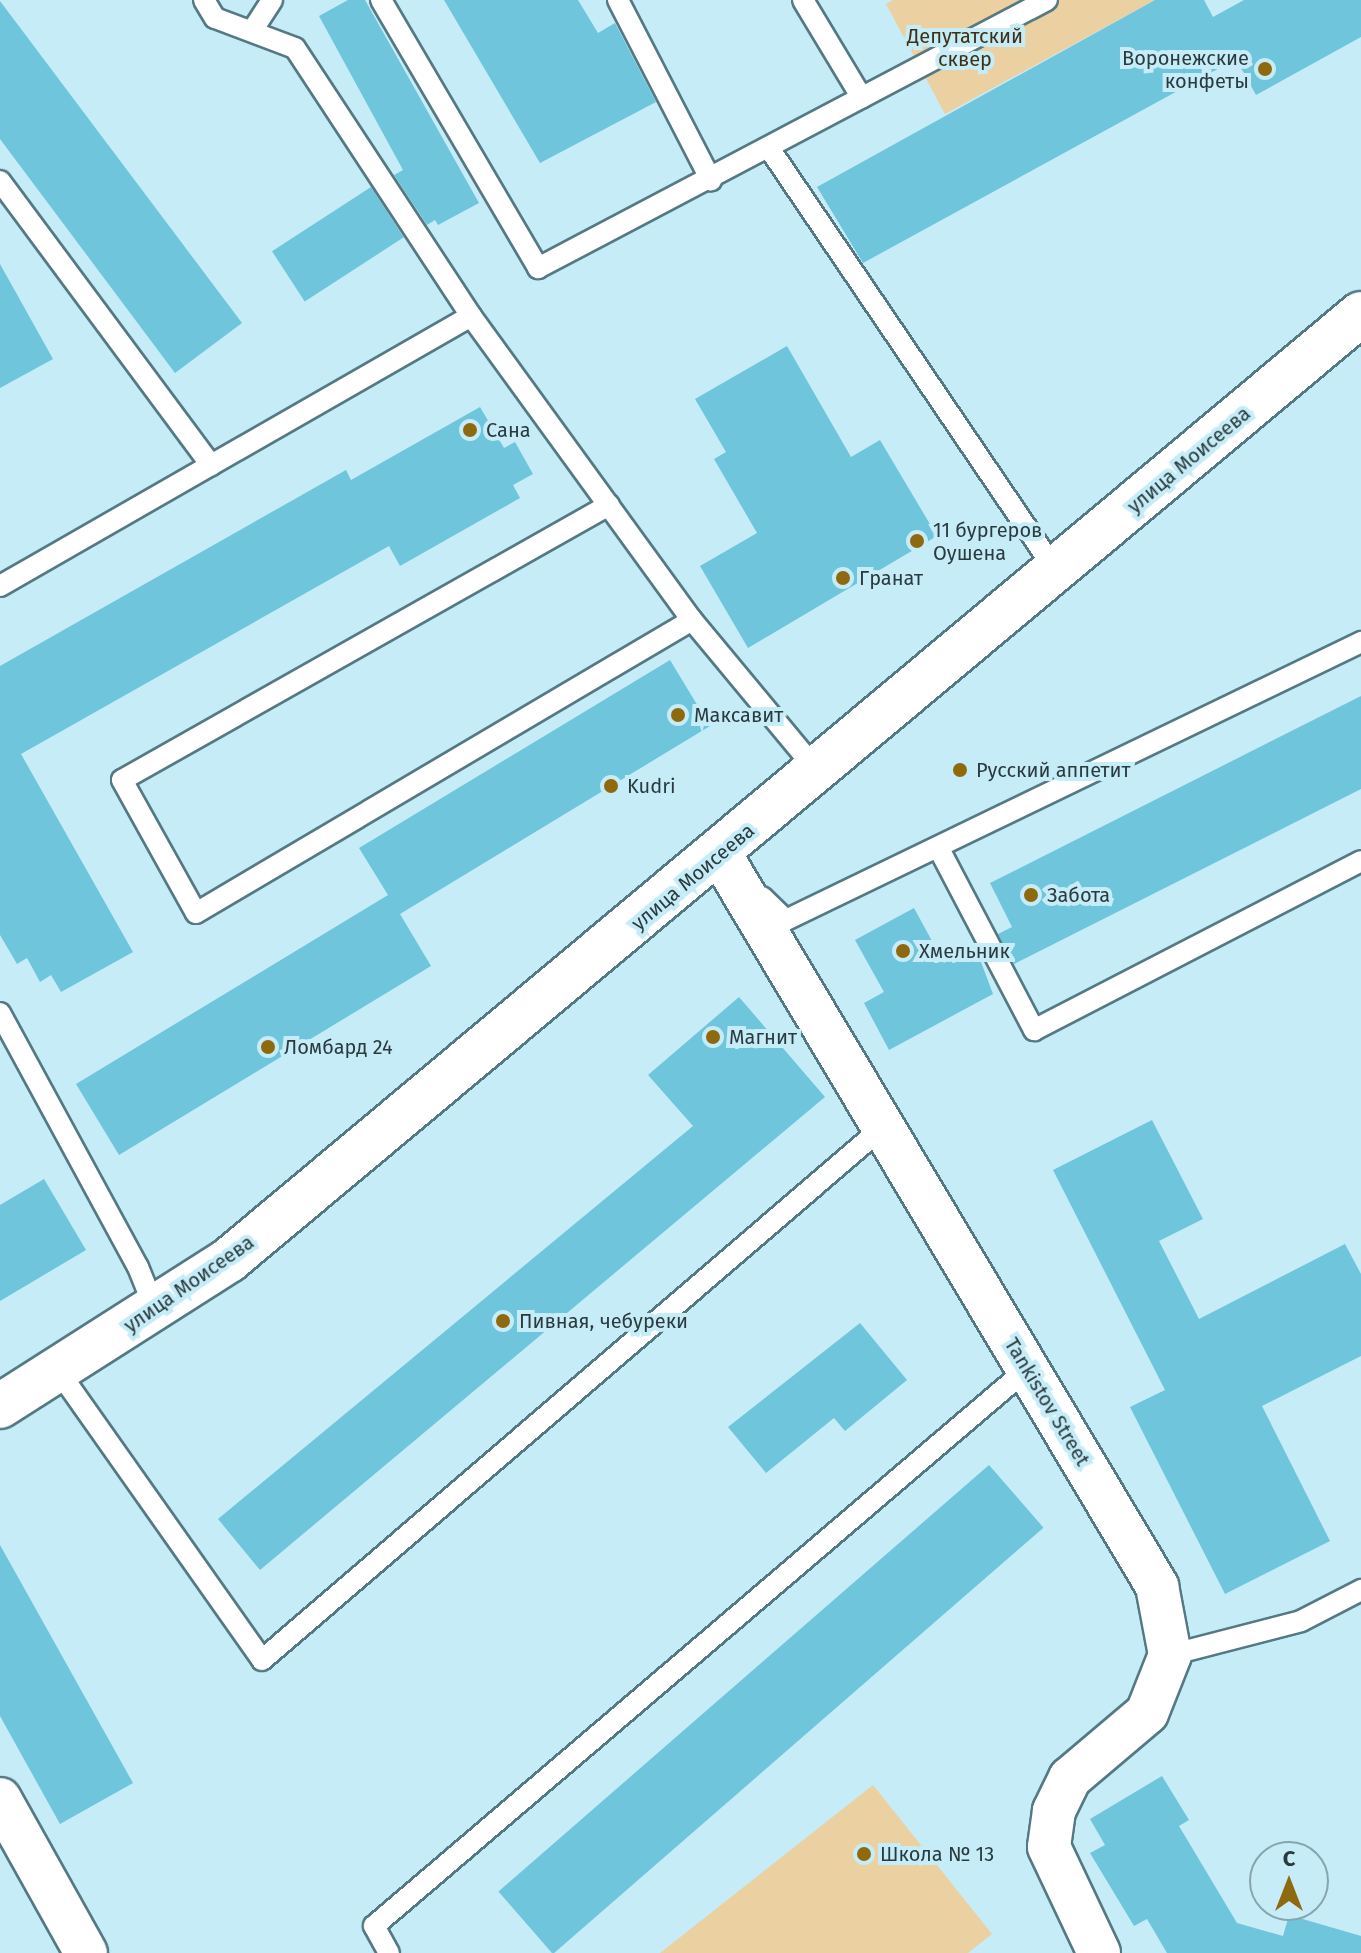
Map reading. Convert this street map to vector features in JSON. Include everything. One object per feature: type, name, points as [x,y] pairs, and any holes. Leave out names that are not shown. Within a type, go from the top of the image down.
[{"type":"street","name":"улица Моисеева","points":[[0,1406],[59,1372],[229,1260],[819,773],[1361,314]]},
{"type":"street","name":"Tankistov Street","points":[[720,854],[1157,1586],[1170,1655]]},
{"type":"street","points":[[1099,1953],[1049,1847],[1054,1811],[1070,1778],[1147,1713],[1170,1655]]},
{"type":"street","points":[[0,1799],[86,1953]]},
{"type":"lane","points":[[204,0],[215,18],[295,48],[471,316],[692,620],[819,773]]},
{"type":"lane","points":[[252,31],[272,0]]},
{"type":"lane","points":[[381,0],[538,268],[711,180],[1047,0]]},
{"type":"lane","points":[[618,0],[711,180]]},
{"type":"lane","points":[[803,0],[862,98]]},
{"type":"lane","points":[[769,148],[1057,572]]},
{"type":"lane","points":[[3,190],[211,465]]},
{"type":"lane","points":[[0,586],[471,316]]},
{"type":"lane","points":[[609,505],[122,780],[196,913],[692,620]]},
{"type":"lane","points":[[720,854],[786,920],[1361,642]]},
{"type":"lane","points":[[938,847],[1034,1030],[1361,861]]},
{"type":"lane","points":[[0,1013],[138,1267],[155,1309]]},
{"type":"lane","points":[[59,1372],[262,1660],[883,1127]]},
{"type":"lane","points":[[389,1953],[374,1926],[1027,1369]]},
{"type":"lane","points":[[1170,1655],[1301,1621],[1361,1590]]},
{"type":"green space","name":"Депутатский сквер","points":[[893,0],[1155,0],[945,114],[886,4]]},
{"type":"green space","name":"Школа № 13","points":[[873,1785],[992,1934],[968,1953],[660,1953]]},
{"type":"building","points":[[348,0],[365,0],[479,203],[438,225],[435,220],[427,225],[394,175],[403,170],[319,16]]},
{"type":"building","points":[[444,0],[578,0],[598,33],[615,23],[656,102],[540,163]]},
{"type":"building","points":[[1155,0],[1204,0],[1213,17],[1244,0],[1361,0],[1361,37],[1256,95],[1236,59],[863,263],[817,187]]},
{"type":"building","points":[[0,1],[242,323],[175,373],[0,139]]},
{"type":"building","points":[[371,187],[404,237],[305,302],[272,251]]},
{"type":"building","points":[[0,264],[53,359],[0,388]]},
{"type":"building","points":[[787,346],[851,457],[880,440],[937,536],[748,648],[700,566],[757,533],[714,459],[726,452],[695,399]]},
{"type":"building","points":[[480,407],[504,448],[515,442],[533,474],[513,485],[520,498],[400,566],[389,546],[21,754],[133,952],[61,992],[51,975],[40,982],[27,958],[17,964],[0,935],[0,666],[346,470],[351,480]]},
{"type":"building","points":[[670,660],[710,726],[400,914],[431,966],[119,1155],[76,1084],[388,895],[359,848]]},
{"type":"building","points":[[1361,696],[1361,789],[1014,964],[998,934],[1012,927],[990,883]]},
{"type":"building","points":[[914,908],[944,963],[975,946],[993,994],[889,1050],[864,1003],[884,992],[855,940]]},
{"type":"building","points":[[739,997],[825,1097],[260,1570],[218,1519],[693,1126],[648,1075]]},
{"type":"building","points":[[1152,1120],[1203,1219],[1159,1241],[1199,1319],[1345,1244],[1361,1274],[1361,1356],[1262,1406],[1330,1541],[1225,1594],[1130,1407],[1165,1390],[1053,1170]]},
{"type":"building","points":[[44,1179],[86,1250],[0,1301],[0,1205]]},
{"type":"building","points":[[860,1323],[907,1380],[845,1431],[834,1418],[766,1473],[728,1427]]},
{"type":"building","points":[[989,1465],[1043,1528],[554,1953],[498,1891]]},
{"type":"building","points":[[0,1545],[133,1783],[60,1824],[0,1716]]},
{"type":"building","points":[[1162,1776],[1189,1820],[1179,1826],[1237,1923],[1283,1936],[1287,1921],[1310,1921],[1361,1936],[1361,1953],[1167,1953],[1147,1919],[1134,1926],[1090,1853],[1105,1845],[1090,1819]]},
{"type":"place","name":"Воронежские конфеты","points":[[1265,69]]},
{"type":"place","name":"Сана","points":[[470,430]]},
{"type":"place","name":"11 бургеров Оушена","points":[[917,541]]},
{"type":"place","name":"Гранат","points":[[843,578]]},
{"type":"place","name":"Максавит","points":[[678,715]]},
{"type":"place","name":"Русский аппетит","points":[[960,770]]},
{"type":"place","name":"Kudri","points":[[611,786]]},
{"type":"place","name":"Забота","points":[[1031,895]]},
{"type":"place","name":"Хмельник","points":[[903,951]]},
{"type":"place","name":"Магнит","points":[[713,1037]]},
{"type":"place","name":"Ломбард 24","points":[[268,1047]]},
{"type":"place","name":"Пивная, чебуреки","points":[[503,1321]]},
{"type":"place","name":"Школа № 13","points":[[864,1854]]}]
